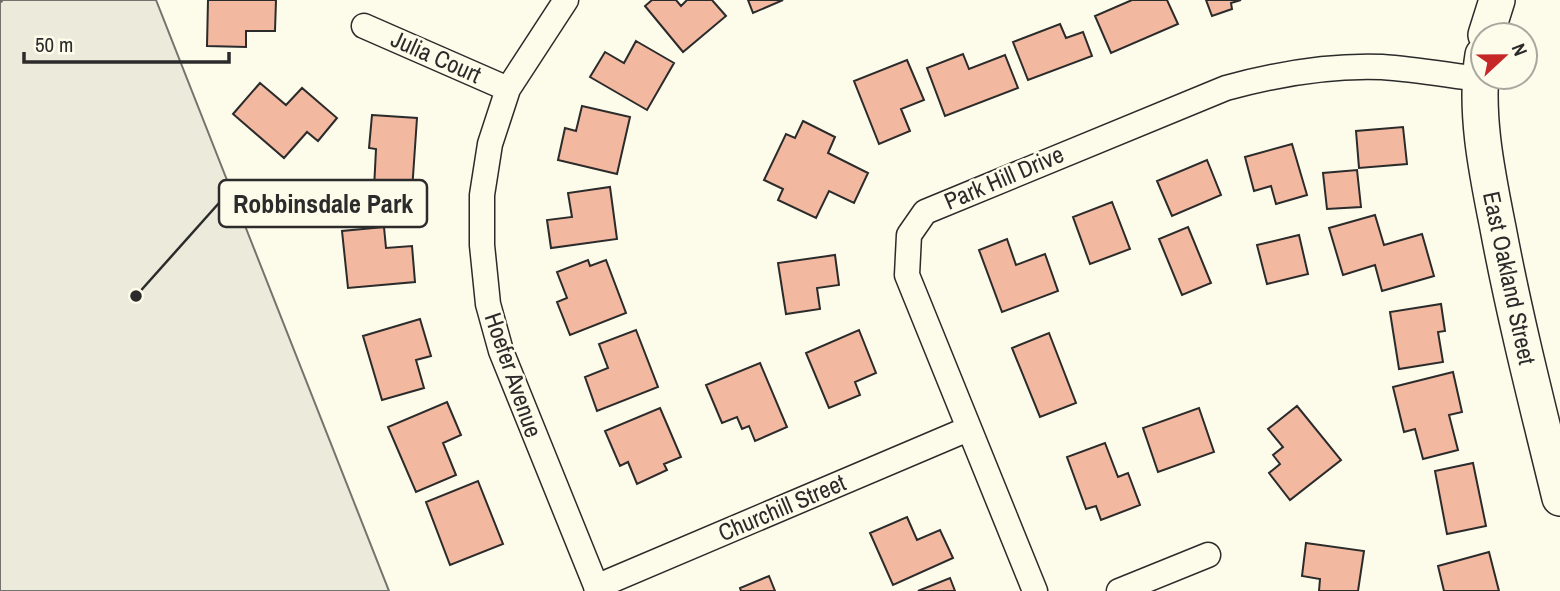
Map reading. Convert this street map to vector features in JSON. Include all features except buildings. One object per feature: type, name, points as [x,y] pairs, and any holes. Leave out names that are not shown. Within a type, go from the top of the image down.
[{"type":"street","name":"Hoefer Avenue","points":[[566,0],[508,89],[490,144],[482,195],[482,245],[488,304],[501,351],[538,449],[597,589]]},
{"type":"street","points":[[1490,21],[1497,0]]},
{"type":"street","name":"Julia Court","points":[[364,26],[508,89]]},
{"type":"street","name":"Park Hill Drive","points":[[1035,591],[907,275],[909,235],[925,212],[1226,88],[1270,76],[1328,69],[1469,67]]},
{"type":"street","name":"East Oakland Street","points":[[1483,91],[1489,180],[1510,295],[1560,498]]},
{"type":"street","name":"Churchill Street","points":[[597,589],[968,429]]},
{"type":"street","points":[[1119,591],[1209,555]]},
{"type":"shaded area","points":[[0,0],[156,0],[389,591],[0,591]]},
{"type":"place","name":"Robbinsdale Park","points":[[136,296]]}]
